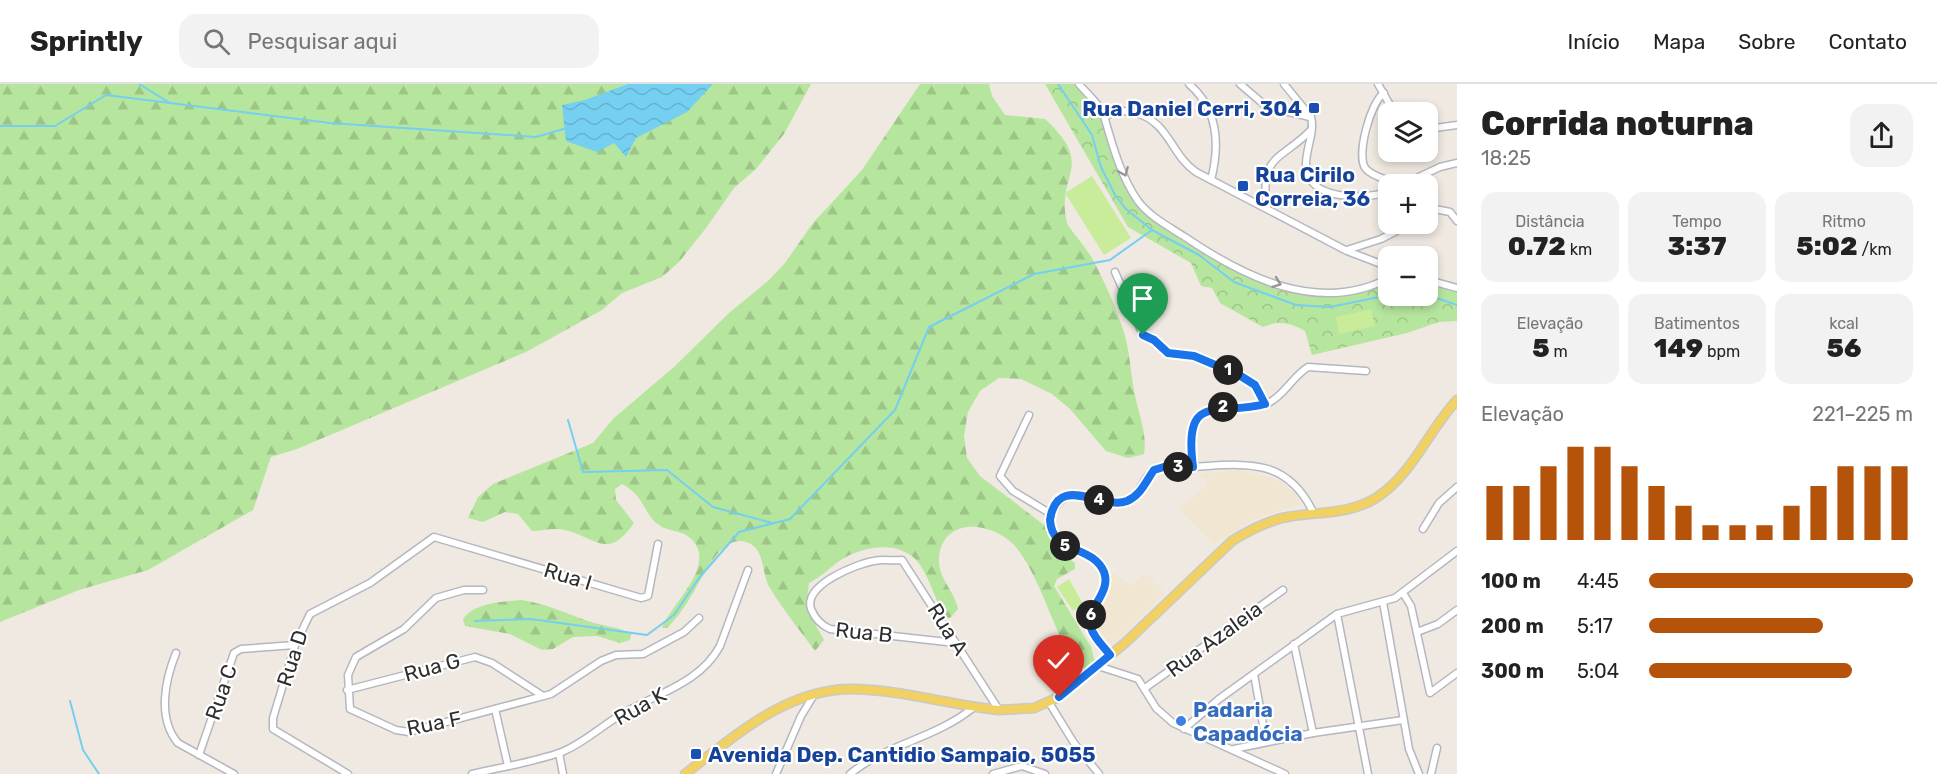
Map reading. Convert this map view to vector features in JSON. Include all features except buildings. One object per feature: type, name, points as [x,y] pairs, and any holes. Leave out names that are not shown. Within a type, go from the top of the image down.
[{"type":"main road","points":[[685,774],[761,718],[801,698],[814,695],[855,689],[999,710],[1022,710],[1050,704],[1098,666],[1232,541],[1269,522],[1355,507],[1374,499],[1391,486],[1423,449],[1457,400]]},
{"type":"street","points":[[1079,84],[1105,117],[1108,133],[1140,203],[1160,222],[1217,258],[1250,274],[1289,288],[1317,294],[1361,289],[1378,282]]},
{"type":"street","points":[[1189,84],[1202,98],[1216,132],[1217,154],[1211,180]]},
{"type":"street","points":[[1239,84],[1267,107],[1311,117]]},
{"type":"street","points":[[1284,84],[1311,117],[1306,165],[1313,182],[1323,189],[1346,197],[1365,198],[1378,195]]},
{"type":"street","points":[[1378,84],[1389,102]]},
{"type":"street","points":[[1378,175],[1367,170],[1361,157],[1374,106],[1384,93]]},
{"type":"street","points":[[1105,117],[1119,110],[1149,118],[1163,129],[1191,168],[1347,250],[1378,263]]},
{"type":"street","points":[[1438,128],[1457,125]]},
{"type":"street","points":[[1267,208],[1265,186],[1270,164],[1311,129]]},
{"type":"street","points":[[1425,174],[1457,163]]},
{"type":"street","points":[[1438,209],[1450,212],[1457,221]]},
{"type":"street","points":[[1347,250],[1391,234]]},
{"type":"street","points":[[1115,272],[1143,335],[1154,340],[1168,353],[1194,356],[1239,375],[1255,385],[1265,404]]},
{"type":"street","points":[[1438,283],[1457,288]]},
{"type":"street","points":[[1193,467],[1190,438],[1195,421],[1200,416],[1217,408],[1253,408],[1265,404],[1308,367],[1366,371]]},
{"type":"street","points":[[1029,415],[1000,477],[1013,491],[1051,514]]},
{"type":"street","points":[[1110,655],[1091,627],[1092,613],[1106,585],[1104,572],[1091,557],[1061,544],[1050,527],[1051,514],[1063,498],[1072,494],[1116,504],[1137,494],[1158,467],[1241,463],[1261,467],[1292,482],[1302,490],[1314,514]]},
{"type":"street","points":[[1423,529],[1439,503],[1457,487]]},
{"type":"street","name":"Rua I","points":[[437,536],[641,598],[648,596],[658,544]]},
{"type":"street","name":"Rua D","points":[[348,774],[273,729],[273,718],[295,645],[310,614],[370,583],[426,540],[437,536]]},
{"type":"street","points":[[1184,729],[1219,699],[1337,614],[1383,602],[1403,593],[1457,551]]},
{"type":"street","name":"Rua B","points":[[889,561],[878,560],[852,567],[816,590],[810,603],[819,622],[830,629],[956,643]]},
{"type":"street","name":"Rua A","points":[[889,561],[902,560],[906,565],[999,710]]},
{"type":"street","name":"Rua K","points":[[472,774],[559,753],[582,743],[626,711],[690,678],[707,666],[720,646],[748,570]]},
{"type":"street","points":[[347,690],[348,675],[356,657],[404,628],[436,598],[464,590],[483,590]]},
{"type":"street","name":"Rua Azaleia","points":[[1145,688],[1283,590]]},
{"type":"street","points":[[1403,593],[1411,606],[1430,693],[1457,672]]},
{"type":"street","points":[[1383,602],[1403,720],[1411,756],[1418,773],[1431,774],[1437,748]]},
{"type":"street","points":[[1417,632],[1438,624],[1457,610]]},
{"type":"street","points":[[1337,614],[1368,774]]},
{"type":"street","name":"Rua F","points":[[347,690],[348,705],[353,712],[409,732],[558,691],[609,657],[640,655],[684,632],[699,618]]},
{"type":"street","points":[[1294,644],[1313,733]]},
{"type":"street","name":"Rua C","points":[[199,755],[234,653],[241,649],[295,645]]},
{"type":"street","points":[[176,653],[164,692],[170,728],[178,743],[234,774]]},
{"type":"street","name":"Rua G","points":[[347,690],[475,657],[492,663],[543,696]]},
{"type":"street","points":[[1098,666],[1131,675],[1145,688],[1156,708],[1184,729],[1285,774]]},
{"type":"street","points":[[1254,674],[1266,742]]},
{"type":"street","points":[[776,774],[801,716],[814,695]]},
{"type":"street","points":[[801,698],[801,716]]},
{"type":"street","points":[[1050,704],[1074,743],[1099,774]]},
{"type":"street","points":[[850,774],[873,759],[951,724],[974,708]]},
{"type":"street","points":[[495,709],[508,766]]},
{"type":"street","points":[[1233,749],[1313,733],[1403,720]]},
{"type":"street","points":[[559,753],[563,774]]},
{"type":"street","points":[[993,774],[1022,766],[1045,774]]},
{"type":"shaded area","points":[[1236,470],[1270,477],[1284,484],[1296,495],[1300,504],[1250,521],[1213,545],[1179,508],[1207,485],[1200,474]]},
{"type":"shaded area","points":[[1113,573],[1131,585],[1145,573],[1165,593],[1112,645],[1100,636],[1093,621]]},
{"type":"green space","points":[[0,84],[811,84],[784,134],[756,169],[734,188],[679,262],[662,277],[622,293],[602,310],[526,352],[297,449],[271,457],[253,510],[148,570],[79,590],[0,622]]},
{"type":"green space","points":[[920,84],[989,84],[992,96],[1005,115],[1045,119],[1069,148],[1072,160],[1066,192],[1067,223],[1093,260],[1122,326],[1143,429],[1144,454],[1128,458],[1106,451],[1070,409],[1052,394],[1021,379],[999,378],[980,391],[968,412],[964,436],[967,458],[980,476],[1044,525],[1051,541],[1061,553],[1075,563],[1075,569],[1057,579],[1054,586],[1091,647],[1095,663],[1086,669],[1074,663],[1034,577],[1019,551],[1005,538],[987,529],[967,527],[958,529],[947,537],[941,547],[940,569],[958,609],[950,618],[945,617],[918,562],[902,550],[872,548],[862,550],[839,561],[809,583],[806,608],[824,640],[815,651],[770,588],[762,560],[755,547],[741,541],[730,544],[717,554],[682,611],[667,628],[662,628],[696,571],[699,559],[697,547],[686,535],[666,529],[654,521],[636,494],[622,484],[615,489],[616,500],[634,523],[617,541],[610,544],[602,544],[561,529],[532,531],[518,514],[505,512],[483,522],[468,518],[478,497],[493,484],[593,443],[614,418],[674,367],[729,313],[769,280],[785,263],[813,223],[862,170]]},
{"type":"green space","points":[[1045,84],[1075,84],[1101,119],[1117,163],[1136,204],[1163,226],[1275,286],[1291,291],[1332,296],[1378,285],[1378,306],[1438,306],[1438,286],[1457,291],[1457,321],[1439,322],[1407,333],[1312,355],[1305,331],[1284,323],[1263,327],[1220,303],[1212,288],[1201,286],[1191,263],[1128,227]]},
{"type":"green space","points":[[1092,176],[1131,238],[1104,255],[1065,193]]},
{"type":"green space","points":[[1371,309],[1375,326],[1339,334],[1336,317]]},
{"type":"green space","points":[[1069,579],[1083,604],[1073,611],[1057,587]]},
{"type":"green space","points":[[522,600],[596,624],[621,629],[631,634],[630,640],[620,643],[597,636],[573,637],[553,649],[542,650],[510,634],[465,626],[463,619],[475,609],[498,602]]},
{"type":"water","points":[[628,84],[713,84],[687,112],[636,138],[626,157],[614,143],[597,152],[566,141],[562,105],[585,100]]},
{"type":"waterway","points":[[139,84],[170,103]]},
{"type":"waterway","points":[[1058,84],[1092,135],[1101,167],[1115,195],[1126,209],[1152,230],[1199,255],[1234,282],[1296,305],[1330,307],[1378,297]]},
{"type":"waterway","points":[[0,126],[55,126],[106,95],[330,123],[536,137],[567,128]]},
{"type":"waterway","points":[[475,621],[531,619],[647,635],[674,615],[699,578],[739,532],[790,519],[895,410],[929,327],[1034,274],[1110,260],[1152,230]]},
{"type":"waterway","points":[[1438,298],[1457,305]]},
{"type":"waterway","points":[[568,420],[583,472],[667,470],[713,507],[772,523]]},
{"type":"waterway","points":[[70,701],[83,750],[99,774]]},
{"type":"place","name":"Rua Daniel Cerri, 304","points":[[1314,108]]},
{"type":"place","name":"Rua Cirilo Correia, 36","points":[[1243,186]]},
{"type":"place","name":"Padaria Capadócia","points":[[1181,721]]},
{"type":"place","name":"Avenida Dep. Cantidio Sampaio, 5055","points":[[696,754]]},
{"type":"route","points":[[1059,697],[1110,655],[1093,632],[1090,620],[1106,585],[1104,572],[1091,557],[1061,544],[1056,539],[1050,527],[1050,520],[1056,505],[1063,498],[1072,494],[1116,504],[1128,501],[1137,494],[1158,467],[1193,467],[1191,431],[1195,421],[1204,413],[1217,408],[1253,408],[1265,404],[1255,385],[1239,375],[1194,356],[1163,351],[1154,340],[1143,335]]}]
